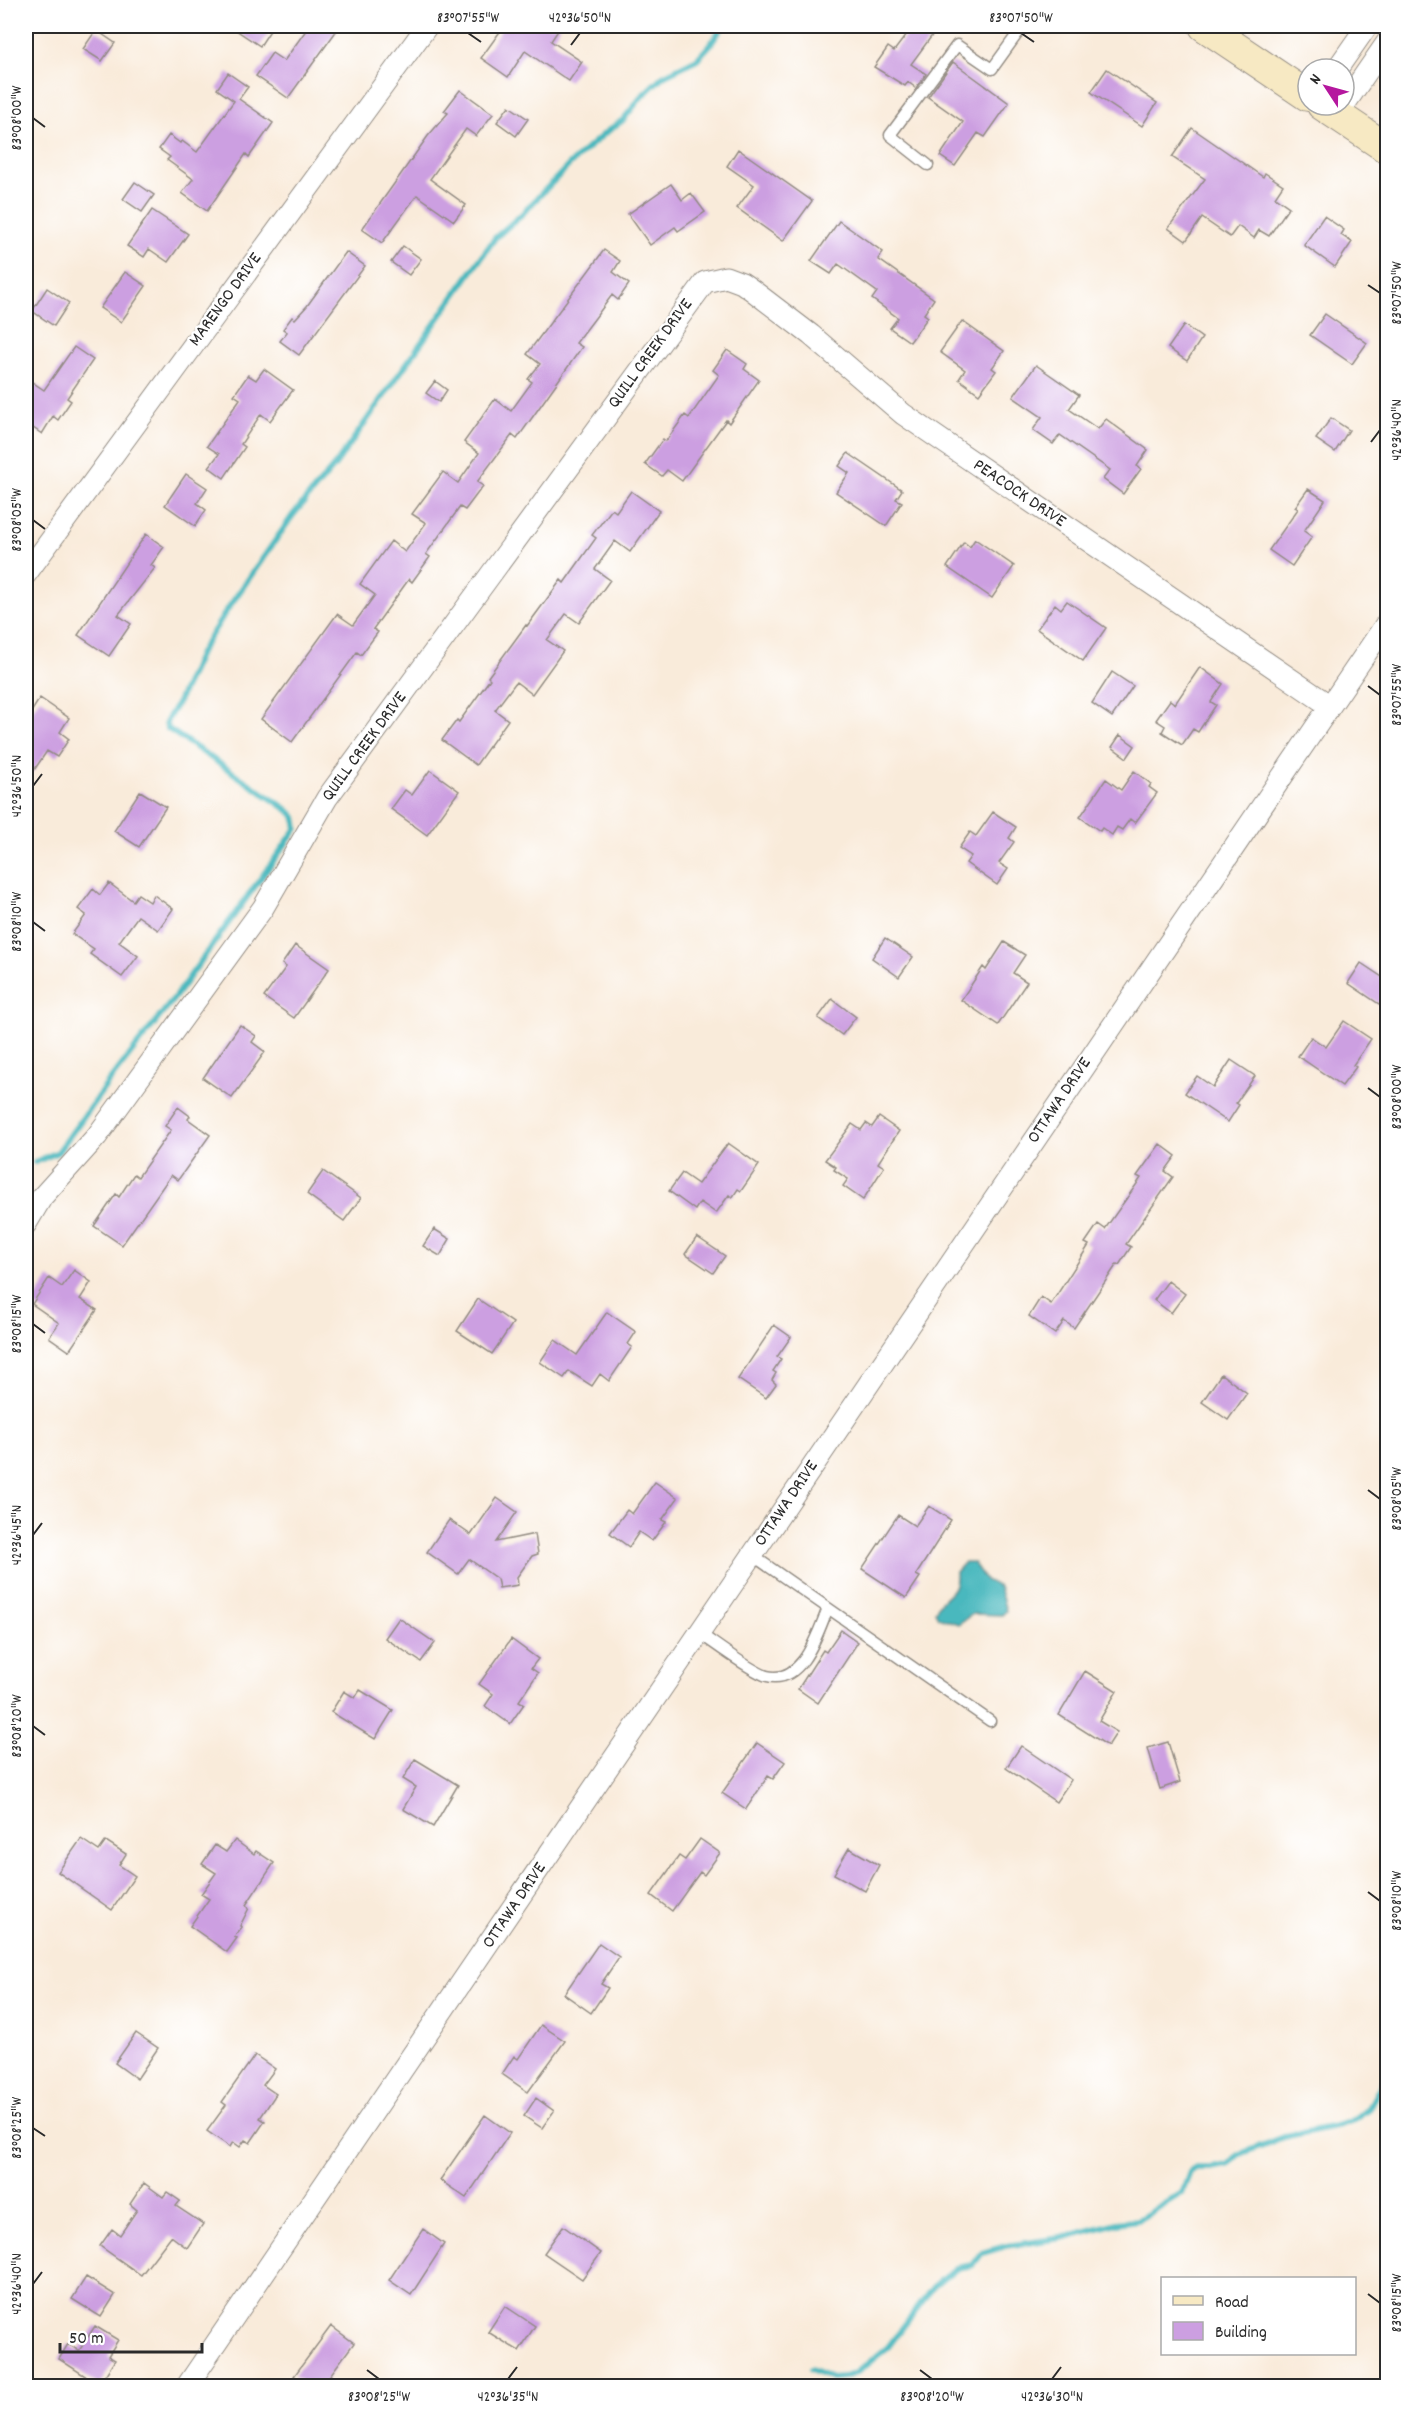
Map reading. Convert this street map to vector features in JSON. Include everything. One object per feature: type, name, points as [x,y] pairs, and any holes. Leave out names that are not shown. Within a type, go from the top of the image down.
[{"type":"main road","points":[[1204,26],[1296,88]]},
{"type":"main road","points":[[1349,117],[1388,149]]},
{"type":"street","name":"MARENGO DRIVE","points":[[26,574],[427,26]]},
{"type":"street","points":[[1345,57],[1367,26]]},
{"type":"street","points":[[1356,82],[1388,41]]},
{"type":"street","name":"PEACOCK DRIVE","points":[[715,278],[733,279],[752,290],[811,335],[903,414],[1330,706]]},
{"type":"street","name":"QUILL CREEK DRIVE","points":[[27,1216],[97,1136],[263,908],[327,798],[693,296],[705,282],[715,278]]},
{"type":"street","name":"OTTAWA DRIVE","points":[[187,2386],[1330,706],[1384,634]]},
{"type":"lane","points":[[928,165],[890,135],[957,45],[993,69],[1023,26]]},
{"type":"lane","points":[[752,1555],[990,1721]]},
{"type":"lane","points":[[699,1633],[761,1673],[776,1677],[784,1675],[800,1664],[814,1641],[828,1608]]},
{"type":"water","points":[[965,1562],[973,1562],[985,1580],[999,1587],[1006,1611],[1002,1615],[973,1614],[958,1624],[938,1617],[935,1611],[955,1586],[956,1572]]},
{"type":"building","points":[[230,26],[273,26],[260,46]]},
{"type":"building","points":[[309,26],[340,26],[288,98],[256,76],[272,53],[284,61]]},
{"type":"building","points":[[504,26],[561,26],[551,41],[582,62],[569,81],[525,51],[508,77],[481,58]]},
{"type":"building","points":[[913,26],[939,26],[911,64],[926,74],[916,88],[908,82],[905,86],[874,67],[888,47],[894,51]]},
{"type":"building","points":[[96,30],[115,43],[102,61],[83,49]]},
{"type":"building","points":[[953,62],[1009,103],[985,137],[978,133],[955,166],[940,156],[963,122],[928,97]]},
{"type":"building","points":[[1107,69],[1157,103],[1142,126],[1091,92]]},
{"type":"building","points":[[228,73],[248,87],[239,99],[273,123],[249,157],[246,154],[207,211],[182,193],[193,179],[167,160],[170,157],[159,149],[169,135],[197,152],[234,101],[217,89]]},
{"type":"building","points":[[460,90],[493,114],[476,136],[466,129],[430,179],[466,205],[454,221],[417,195],[382,243],[362,229],[428,136],[448,113],[444,111]]},
{"type":"building","points":[[509,106],[528,119],[516,136],[497,122]]},
{"type":"building","points":[[1192,128],[1263,177],[1265,173],[1283,185],[1275,197],[1289,207],[1269,236],[1259,230],[1254,238],[1238,226],[1230,237],[1202,218],[1186,241],[1168,228],[1205,179],[1172,157]]},
{"type":"building","points":[[738,149],[812,201],[783,241],[737,208],[754,185],[727,166]]},
{"type":"building","points":[[135,182],[154,195],[142,212],[123,199]]},
{"type":"building","points":[[671,184],[682,200],[691,193],[705,212],[678,231],[675,227],[650,245],[628,214]]},
{"type":"building","points":[[152,210],[188,234],[168,262],[149,249],[144,257],[127,246]]},
{"type":"building","points":[[1324,216],[1344,230],[1341,235],[1352,242],[1335,267],[1304,245]]},
{"type":"building","points":[[839,221],[883,252],[878,259],[934,299],[924,314],[928,317],[910,342],[890,328],[898,318],[872,299],[877,292],[838,264],[831,274],[811,261]]},
{"type":"building","points":[[403,246],[421,259],[409,275],[391,262]]},
{"type":"building","points":[[604,250],[620,261],[613,272],[629,284],[618,300],[612,295],[576,343],[582,347],[517,439],[512,435],[477,482],[483,486],[465,510],[460,507],[426,554],[430,557],[412,582],[409,579],[373,629],[378,632],[361,655],[357,652],[292,742],[261,719],[337,614],[353,625],[375,595],[360,584],[391,541],[405,552],[426,523],[412,514],[443,472],[458,483],[479,453],[464,442],[495,399],[511,411],[532,382],[528,379],[540,364],[527,354]]},
{"type":"building","points":[[346,252],[365,266],[299,355],[280,341],[287,332],[283,329],[292,317],[295,319],[307,306]]},
{"type":"building","points":[[125,272],[146,286],[121,322],[100,308]]},
{"type":"building","points":[[47,288],[69,303],[54,326],[32,311]]},
{"type":"building","points":[[1325,314],[1367,343],[1352,364],[1310,335]]},
{"type":"building","points":[[962,321],[1004,351],[992,368],[996,371],[979,394],[959,379],[965,370],[940,352]]},
{"type":"building","points":[[1184,325],[1202,338],[1187,361],[1168,348]]},
{"type":"building","points":[[74,347],[93,360],[67,398],[71,401],[58,420],[53,416],[42,434],[26,423],[26,378],[44,390]]},
{"type":"building","points":[[727,350],[747,364],[744,369],[759,380],[729,423],[726,420],[682,481],[667,470],[662,476],[645,464],[663,439],[666,441],[685,415],[689,418],[719,375],[713,370]]},
{"type":"building","points":[[1036,365],[1079,395],[1069,409],[1098,429],[1106,419],[1148,450],[1137,466],[1141,469],[1123,494],[1103,479],[1110,470],[1060,435],[1053,444],[1033,430],[1042,417],[1013,397]]},
{"type":"building","points":[[264,369],[293,390],[270,421],[261,414],[241,444],[245,447],[224,478],[209,467],[219,454],[207,446],[240,399],[234,395],[248,375],[256,380]]},
{"type":"building","points":[[435,381],[447,390],[439,402],[426,393]]},
{"type":"building","points":[[1331,418],[1349,430],[1335,452],[1316,439]]},
{"type":"building","points":[[848,453],[902,490],[896,499],[902,502],[886,526],[836,492],[849,473],[839,466]]},
{"type":"building","points":[[186,474],[207,488],[197,503],[206,510],[195,526],[165,505]]},
{"type":"building","points":[[1308,489],[1325,500],[1304,531],[1312,537],[1292,566],[1269,550],[1298,509],[1295,507]]},
{"type":"building","points":[[631,491],[659,511],[630,552],[615,541],[595,569],[610,580],[579,623],[566,614],[547,640],[563,651],[532,694],[516,682],[495,710],[508,720],[476,765],[442,740],[457,720],[459,722],[490,679],[488,677],[561,580],[564,583],[596,538],[592,535],[612,509],[616,512]]},
{"type":"building","points":[[146,534],[164,547],[151,565],[155,568],[118,615],[131,624],[109,656],[78,635]]},
{"type":"building","points":[[975,539],[1014,566],[992,598],[947,567],[964,542],[970,547]]},
{"type":"building","points":[[1067,601],[1106,628],[1083,661],[1037,629],[1055,604],[1061,609]]},
{"type":"building","points":[[1200,667],[1223,684],[1211,702],[1216,705],[1198,732],[1193,729],[1182,745],[1162,732],[1165,726],[1156,720],[1170,700],[1175,704]]},
{"type":"building","points":[[1112,672],[1133,686],[1112,717],[1092,703]]},
{"type":"building","points":[[40,698],[69,718],[60,732],[69,739],[57,757],[47,751],[26,782],[26,720]]},
{"type":"building","points":[[1120,735],[1135,746],[1127,758],[1112,747]]},
{"type":"building","points":[[430,770],[459,791],[427,835],[391,809],[405,790],[412,795]]},
{"type":"building","points":[[1134,771],[1151,784],[1149,787],[1157,793],[1135,823],[1130,819],[1122,830],[1117,827],[1112,835],[1102,828],[1100,831],[1080,817],[1106,779],[1121,790]]},
{"type":"building","points":[[140,791],[166,807],[139,847],[114,831]]},
{"type":"building","points":[[993,812],[1016,827],[1009,838],[1014,842],[999,863],[1008,869],[997,885],[966,863],[971,856],[959,848],[970,832],[976,836]]},
{"type":"building","points":[[109,883],[133,901],[138,894],[150,902],[154,895],[173,909],[158,930],[138,916],[119,942],[138,956],[122,977],[90,954],[94,949],[72,934],[86,915],[78,909],[93,889],[100,895]]},
{"type":"building","points":[[885,938],[913,957],[899,977],[872,958]]},
{"type":"building","points":[[1004,942],[1025,955],[1013,973],[1027,982],[998,1025],[961,1000],[983,967],[986,970]]},
{"type":"building","points":[[295,945],[329,969],[294,1018],[264,997],[286,967],[282,964]]},
{"type":"building","points":[[1361,963],[1388,981],[1388,1010],[1348,983]]},
{"type":"building","points":[[832,999],[856,1017],[842,1035],[818,1018]]},
{"type":"building","points":[[1344,1021],[1371,1039],[1353,1065],[1356,1067],[1342,1086],[1298,1056],[1311,1037],[1326,1047]]},
{"type":"building","points":[[240,1025],[256,1036],[252,1042],[265,1052],[232,1098],[203,1078]]},
{"type":"building","points":[[1231,1060],[1255,1076],[1236,1103],[1239,1105],[1228,1122],[1185,1093],[1197,1076],[1213,1087]]},
{"type":"building","points":[[178,1107],[190,1116],[188,1119],[210,1135],[178,1180],[171,1175],[122,1245],[94,1226],[116,1194],[119,1197],[134,1174],[138,1177],[171,1130],[165,1126]]},
{"type":"building","points":[[879,1117],[899,1131],[878,1163],[884,1167],[863,1200],[843,1186],[848,1179],[834,1170],[836,1167],[825,1160],[852,1124],[861,1130],[866,1123],[872,1127]]},
{"type":"building","points":[[728,1143],[759,1165],[741,1191],[738,1189],[732,1198],[729,1195],[716,1213],[700,1202],[695,1210],[669,1191],[682,1173],[698,1184]]},
{"type":"building","points":[[1160,1144],[1176,1156],[1165,1171],[1173,1177],[1126,1244],[1131,1247],[1074,1328],[1064,1321],[1055,1334],[1029,1316],[1041,1297],[1051,1304],[1089,1245],[1085,1243],[1098,1224],[1105,1229],[1141,1178],[1137,1176]]},
{"type":"building","points":[[323,1171],[361,1198],[344,1221],[307,1194]]},
{"type":"building","points":[[434,1229],[450,1239],[440,1256],[423,1246]]},
{"type":"building","points":[[697,1237],[725,1256],[713,1273],[685,1254]]},
{"type":"building","points":[[74,1270],[91,1282],[80,1299],[97,1310],[69,1351],[49,1337],[59,1323],[32,1304],[49,1278],[62,1287]]},
{"type":"building","points":[[1168,1281],[1185,1294],[1171,1313],[1154,1300]]},
{"type":"building","points":[[478,1299],[513,1323],[492,1354],[457,1331]]},
{"type":"building","points":[[607,1312],[636,1332],[628,1344],[632,1347],[609,1381],[600,1374],[592,1386],[569,1371],[564,1378],[540,1362],[555,1340],[577,1355]]},
{"type":"building","points":[[774,1325],[791,1337],[777,1357],[781,1359],[773,1371],[776,1373],[772,1380],[776,1384],[766,1398],[738,1379]]},
{"type":"building","points":[[1221,1374],[1247,1393],[1228,1420],[1202,1402]]},
{"type":"building","points":[[655,1482],[678,1498],[662,1520],[666,1522],[652,1541],[639,1532],[629,1547],[610,1533],[627,1510],[632,1514]]},
{"type":"building","points":[[497,1498],[517,1512],[496,1542],[535,1534],[538,1554],[532,1556],[517,1577],[518,1585],[499,1588],[497,1579],[469,1559],[458,1574],[427,1552],[449,1520],[471,1535]]},
{"type":"building","points":[[929,1506],[951,1520],[916,1575],[920,1577],[906,1598],[862,1569],[898,1515],[915,1526]]},
{"type":"building","points":[[399,1618],[435,1643],[421,1662],[385,1638]]},
{"type":"building","points":[[841,1630],[858,1642],[818,1703],[798,1689],[823,1650],[826,1652]]},
{"type":"building","points":[[511,1639],[538,1659],[531,1668],[538,1673],[519,1701],[524,1704],[510,1724],[485,1706],[493,1694],[479,1684]]},
{"type":"building","points":[[1085,1671],[1117,1691],[1099,1721],[1117,1732],[1108,1746],[1059,1715]]},
{"type":"building","points":[[360,1690],[393,1710],[375,1739],[331,1712],[344,1691],[355,1698]]},
{"type":"building","points":[[1168,1742],[1180,1782],[1160,1789],[1148,1748]]},
{"type":"building","points":[[757,1743],[785,1762],[773,1779],[768,1776],[746,1809],[722,1793]]},
{"type":"building","points":[[1021,1746],[1071,1780],[1056,1802],[1006,1768]]},
{"type":"building","points":[[415,1759],[458,1785],[433,1827],[403,1809],[416,1787],[403,1779]]},
{"type":"building","points":[[81,1839],[99,1851],[106,1841],[126,1854],[119,1865],[135,1876],[112,1910],[58,1872]]},
{"type":"building","points":[[700,1839],[720,1853],[704,1875],[700,1872],[672,1911],[651,1895],[679,1856],[685,1860]]},
{"type":"building","points":[[235,1840],[254,1854],[256,1851],[274,1863],[246,1905],[249,1908],[240,1926],[242,1927],[227,1952],[190,1926],[209,1899],[201,1894],[216,1873],[202,1864],[215,1845],[226,1852]]},
{"type":"building","points":[[849,1848],[879,1865],[865,1891],[834,1874]]},
{"type":"building","points":[[599,1943],[619,1957],[601,1984],[608,1988],[591,2013],[564,1994]]},
{"type":"building","points":[[541,2025],[565,2041],[528,2092],[502,2074],[514,2056],[518,2059]]},
{"type":"building","points":[[136,2033],[158,2048],[137,2079],[115,2063]]},
{"type":"building","points":[[255,2055],[275,2069],[263,2085],[276,2094],[260,2118],[265,2121],[250,2143],[245,2140],[240,2147],[233,2142],[230,2147],[207,2131],[226,2105],[222,2102]]},
{"type":"building","points":[[536,2098],[554,2111],[542,2128],[524,2116]]},
{"type":"building","points":[[485,2115],[510,2133],[466,2198],[440,2180]]},
{"type":"building","points":[[144,2183],[163,2197],[167,2192],[180,2201],[176,2206],[203,2224],[187,2248],[171,2236],[141,2275],[100,2246],[112,2229],[120,2235],[137,2210],[130,2204]]},
{"type":"building","points":[[563,2226],[601,2253],[582,2279],[544,2253]]},
{"type":"building","points":[[423,2229],[444,2244],[411,2295],[389,2280]]},
{"type":"building","points":[[86,2277],[115,2295],[101,2317],[72,2299]]},
{"type":"building","points":[[505,2306],[535,2326],[519,2351],[488,2332]]},
{"type":"building","points":[[95,2326],[118,2340],[108,2356],[115,2360],[99,2385],[59,2359],[68,2344],[79,2351]]},
{"type":"building","points":[[331,2326],[354,2343],[322,2386],[308,2386],[294,2376]]},
{"type":"waterway","points":[[35,1162],[58,1152],[107,1084],[172,1001],[297,828],[295,817],[288,810],[167,728],[166,722],[178,702],[201,651],[293,515],[336,464],[495,238],[522,214],[570,164],[623,120],[642,96],[663,76],[697,59],[723,26]]},
{"type":"waterway","points":[[811,2369],[832,2378],[856,2373],[888,2347],[933,2287],[956,2268],[973,2265],[982,2253],[1006,2246],[1061,2238],[1117,2223],[1138,2220],[1182,2193],[1190,2172],[1196,2168],[1228,2165],[1238,2155],[1283,2137],[1351,2121],[1369,2108],[1388,2071]]}]
